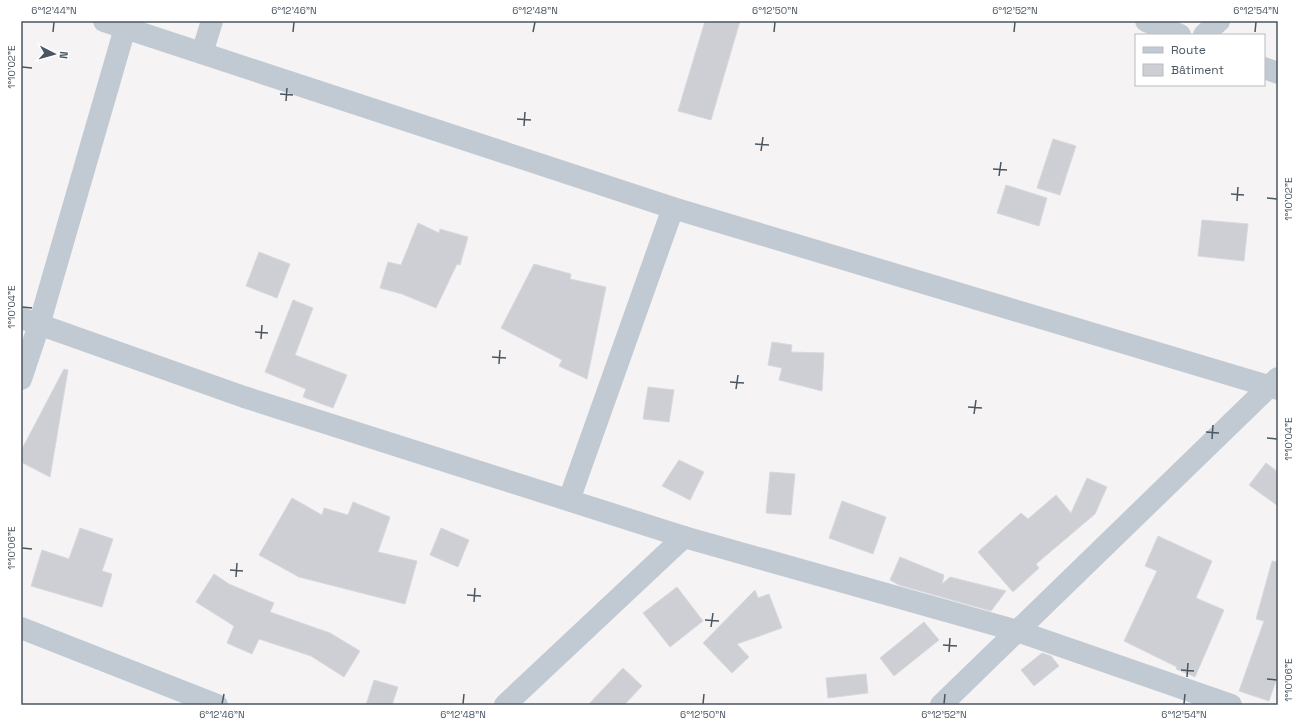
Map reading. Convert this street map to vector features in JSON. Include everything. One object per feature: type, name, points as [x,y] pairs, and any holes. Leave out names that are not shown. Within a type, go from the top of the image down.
[{"type":"street","points":[[104,21],[673,208],[1275,385],[941,705]]},
{"type":"street","points":[[202,53],[212,21]]},
{"type":"street","points":[[1146,21],[1178,34]]},
{"type":"street","points":[[1205,34],[1218,21]]},
{"type":"street","points":[[21,379],[30,322],[125,28]]},
{"type":"street","points":[[1265,68],[1278,73]]},
{"type":"street","points":[[569,500],[673,208]]},
{"type":"street","points":[[30,322],[244,396],[684,537],[1017,631],[1231,705]]},
{"type":"street","points":[[505,705],[684,537]]},
{"type":"street","points":[[21,628],[217,705]]},
{"type":"building","points":[[705,21],[740,21],[711,120],[678,111]]},
{"type":"building","points":[[1053,139],[1076,146],[1060,195],[1037,188]]},
{"type":"building","points":[[1006,185],[1047,198],[1039,226],[997,213]]},
{"type":"building","points":[[1202,220],[1248,224],[1244,261],[1198,256]]},
{"type":"building","points":[[418,223],[439,233],[440,229],[468,237],[460,265],[457,264],[436,308],[402,294],[380,288],[388,262],[401,265]]},
{"type":"building","points":[[259,252],[290,264],[277,298],[246,286]]},
{"type":"building","points":[[534,264],[571,274],[570,279],[606,287],[587,379],[559,366],[562,360],[501,328]]},
{"type":"building","points":[[293,300],[313,308],[295,355],[347,375],[333,408],[303,397],[306,389],[265,372]]},
{"type":"building","points":[[772,342],[792,345],[791,352],[824,353],[822,391],[779,380],[782,368],[768,365]]},
{"type":"building","points":[[64,369],[68,370],[50,477],[21,462],[21,451]]},
{"type":"building","points":[[648,387],[674,390],[669,422],[643,419]]},
{"type":"building","points":[[679,460],[704,472],[690,500],[662,486]]},
{"type":"building","points":[[1266,463],[1278,472],[1278,506],[1249,485]]},
{"type":"building","points":[[770,472],[795,474],[791,515],[766,513]]},
{"type":"building","points":[[1087,478],[1107,487],[1095,514],[1036,564],[1039,568],[1013,592],[978,552],[1021,513],[1028,519],[1056,495],[1071,513]]},
{"type":"building","points":[[292,498],[322,515],[324,508],[348,515],[353,502],[390,517],[378,552],[417,561],[405,604],[299,577],[259,555]]},
{"type":"building","points":[[842,501],[886,517],[873,554],[829,538]]},
{"type":"building","points":[[80,528],[113,539],[102,571],[112,574],[102,607],[31,586],[42,550],[69,559]]},
{"type":"building","points":[[441,528],[469,540],[458,567],[430,555]]},
{"type":"building","points":[[1158,536],[1212,561],[1196,598],[1224,610],[1195,677],[1176,669],[1177,667],[1124,641],[1157,571],[1145,566]]},
{"type":"building","points":[[900,557],[944,575],[942,584],[950,577],[1006,591],[991,611],[899,585],[890,580]]},
{"type":"building","points":[[1272,561],[1278,562],[1278,675],[1269,701],[1239,691],[1264,621],[1256,619]]},
{"type":"building","points":[[214,574],[229,584],[274,603],[270,612],[330,633],[360,651],[344,677],[311,656],[259,639],[252,654],[227,643],[234,626],[196,602]]},
{"type":"building","points":[[677,587],[703,621],[670,647],[643,613]]},
{"type":"building","points":[[755,590],[758,598],[769,594],[782,628],[737,644],[749,657],[732,673],[703,643]]},
{"type":"building","points":[[924,622],[939,640],[894,676],[880,658]]},
{"type":"building","points":[[1042,653],[1051,656],[1059,666],[1034,686],[1021,670]]},
{"type":"building","points":[[623,668],[642,686],[624,705],[588,705]]},
{"type":"building","points":[[866,674],[868,693],[828,698],[826,678]]},
{"type":"building","points":[[374,680],[398,687],[392,705],[366,705]]}]
